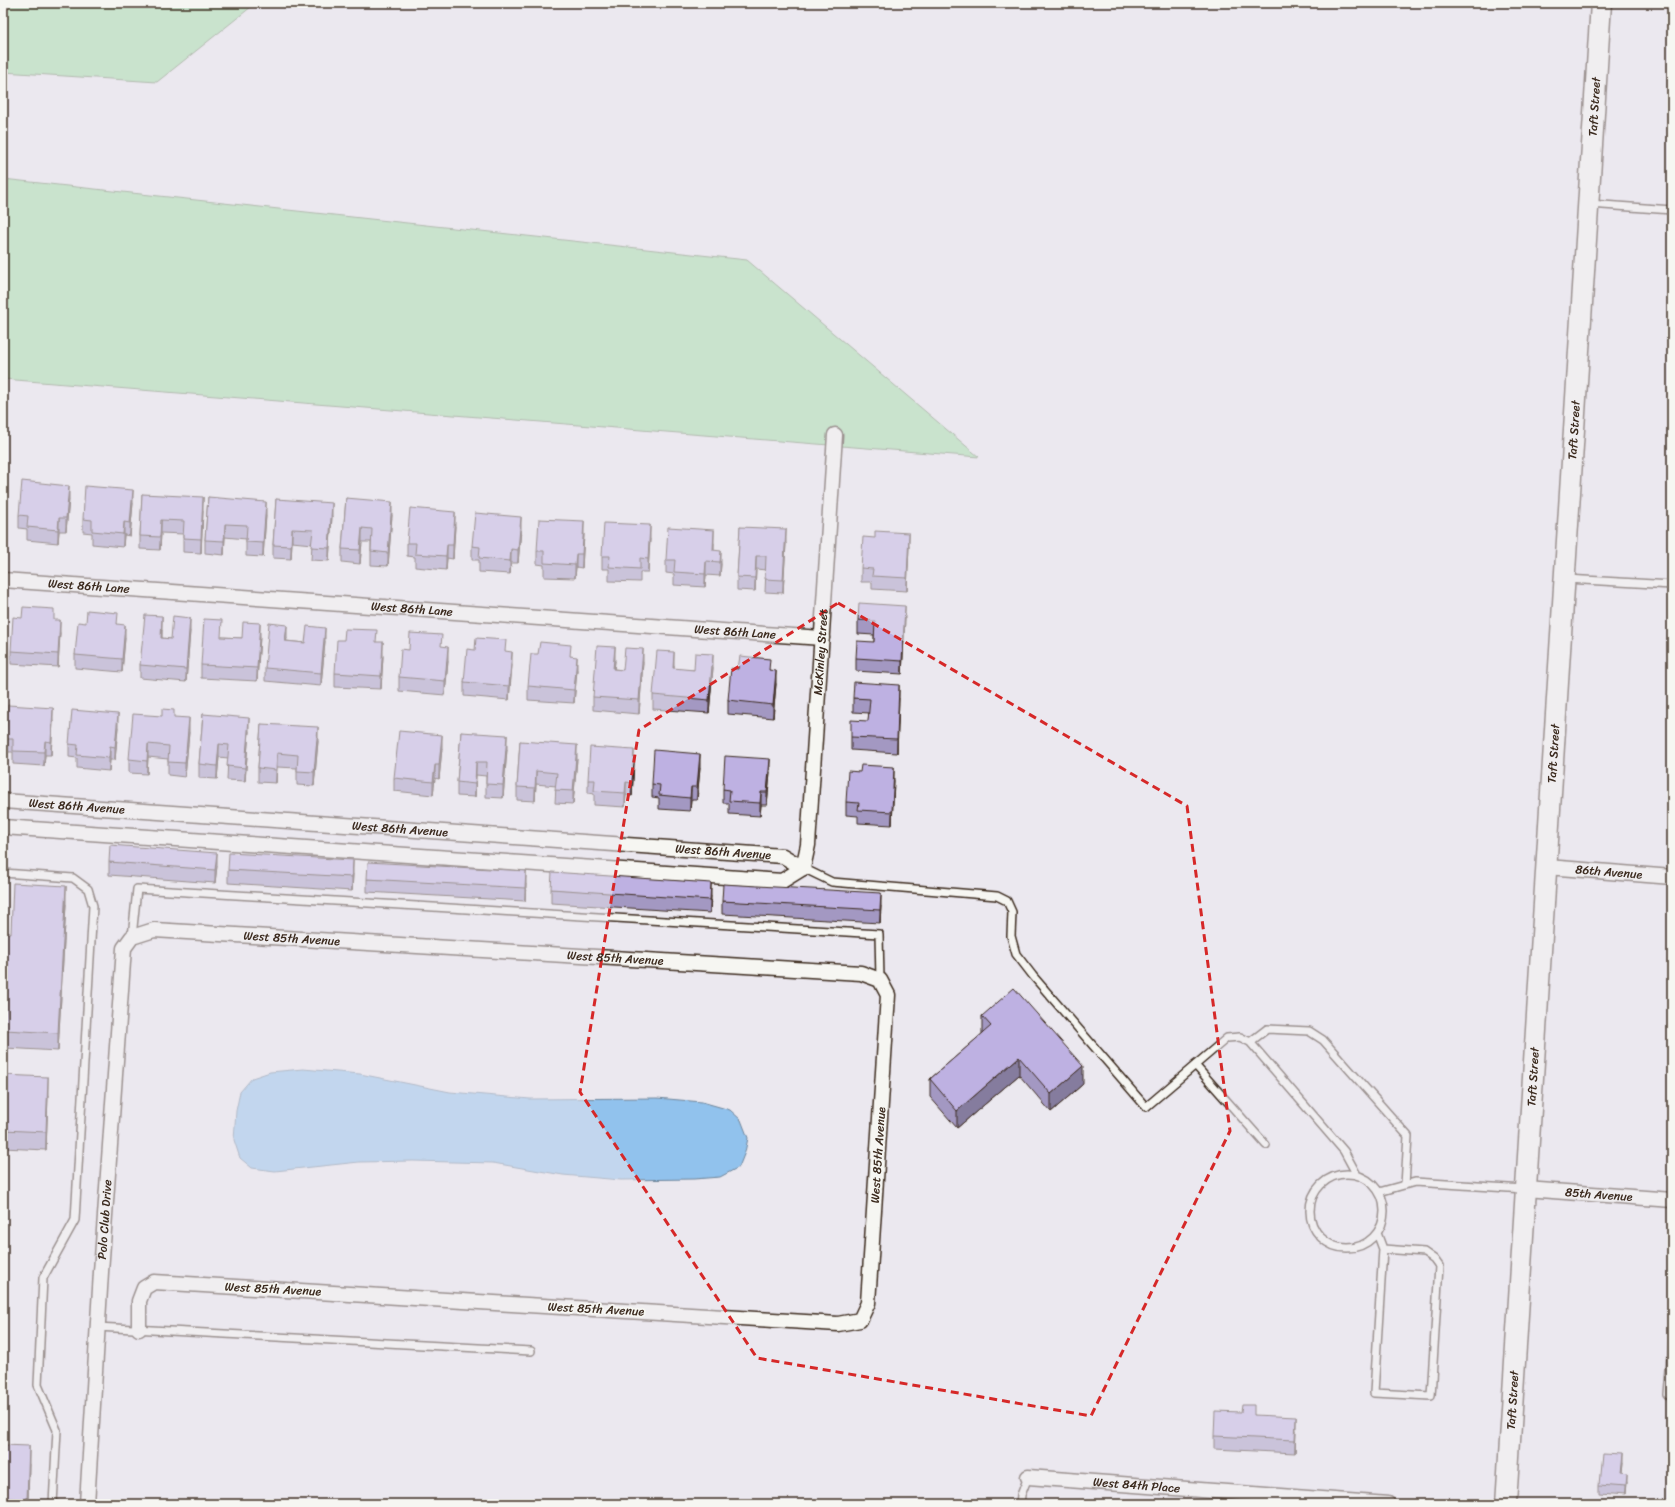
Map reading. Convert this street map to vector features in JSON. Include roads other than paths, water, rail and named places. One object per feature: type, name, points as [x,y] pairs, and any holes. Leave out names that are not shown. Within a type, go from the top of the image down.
[{"type":"main road","name":"Taft Street","points":[[1506,1504],[1601,3]]},
{"type":"street","name":"McKinley Street","points":[[803,868],[808,845],[835,435]]},
{"type":"street","name":"West 86th Lane","points":[[3,580],[822,638]]},
{"type":"street","name":"West 86th Avenue","points":[[3,801],[783,856],[803,868],[782,881],[3,827]]},
{"type":"street","name":"86th Avenue","points":[[1546,867],[1672,877]]},
{"type":"street","name":"West 85th Avenue","points":[[132,937],[154,930],[861,973],[880,980],[888,995],[868,1303],[860,1320],[838,1324],[154,1282],[144,1288],[140,1301],[139,1329]]},
{"type":"street","name":"Polo Club Drive","points":[[87,1504],[124,948],[132,937]]},
{"type":"street","name":"85th Avenue","points":[[1526,1189],[1672,1200]]},
{"type":"street","name":"West 84th Place","points":[[1028,1477],[1317,1501],[1388,1504]]},
{"type":"lane","points":[[1588,204],[1672,210]]},
{"type":"lane","points":[[1565,579],[1672,585]]},
{"type":"lane","points":[[803,868],[832,882],[997,896],[1002,898],[1007,901],[1012,912],[1011,936],[1016,954],[1033,976],[1146,1107],[1227,1038],[1240,1037],[1250,1042],[1344,1152],[1357,1175]]},
{"type":"lane","points":[[3,873],[73,878],[88,890],[93,906],[75,1220],[43,1278],[38,1385],[58,1430],[53,1504]]},
{"type":"lane","points":[[132,937],[137,889],[879,934],[880,980]]},
{"type":"lane","points":[[1250,1042],[1267,1029],[1309,1031],[1323,1040],[1408,1136],[1404,1185]]},
{"type":"lane","points":[[1194,1065],[1266,1145]]},
{"type":"lane","points":[[1344,1174],[1357,1175],[1365,1179],[1379,1192],[1383,1202],[1384,1213],[1382,1223],[1377,1233],[1368,1242],[1357,1247],[1345,1249],[1332,1246],[1322,1239],[1314,1230],[1310,1218],[1309,1205],[1313,1193],[1321,1184],[1332,1177],[1344,1174]]},
{"type":"lane","points":[[1379,1192],[1415,1182],[1526,1189]]},
{"type":"lane","points":[[1377,1233],[1383,1249],[1374,1393],[1431,1396],[1439,1266],[1434,1259],[1424,1252],[1383,1249]]},
{"type":"lane","points":[[98,1327],[531,1351]]},
{"type":"lane","points":[[1672,1340],[1668,1395],[1672,1398]]},
{"type":"lane","points":[[1020,1504],[1021,1495],[1028,1477]]},
{"type":"water","points":[[303,1069],[360,1074],[450,1092],[530,1099],[657,1098],[702,1102],[730,1110],[741,1120],[748,1138],[745,1152],[739,1167],[720,1177],[694,1179],[621,1180],[563,1175],[493,1163],[413,1161],[359,1162],[275,1171],[252,1168],[240,1158],[234,1140],[236,1111],[240,1092],[252,1078],[270,1072]]}]
